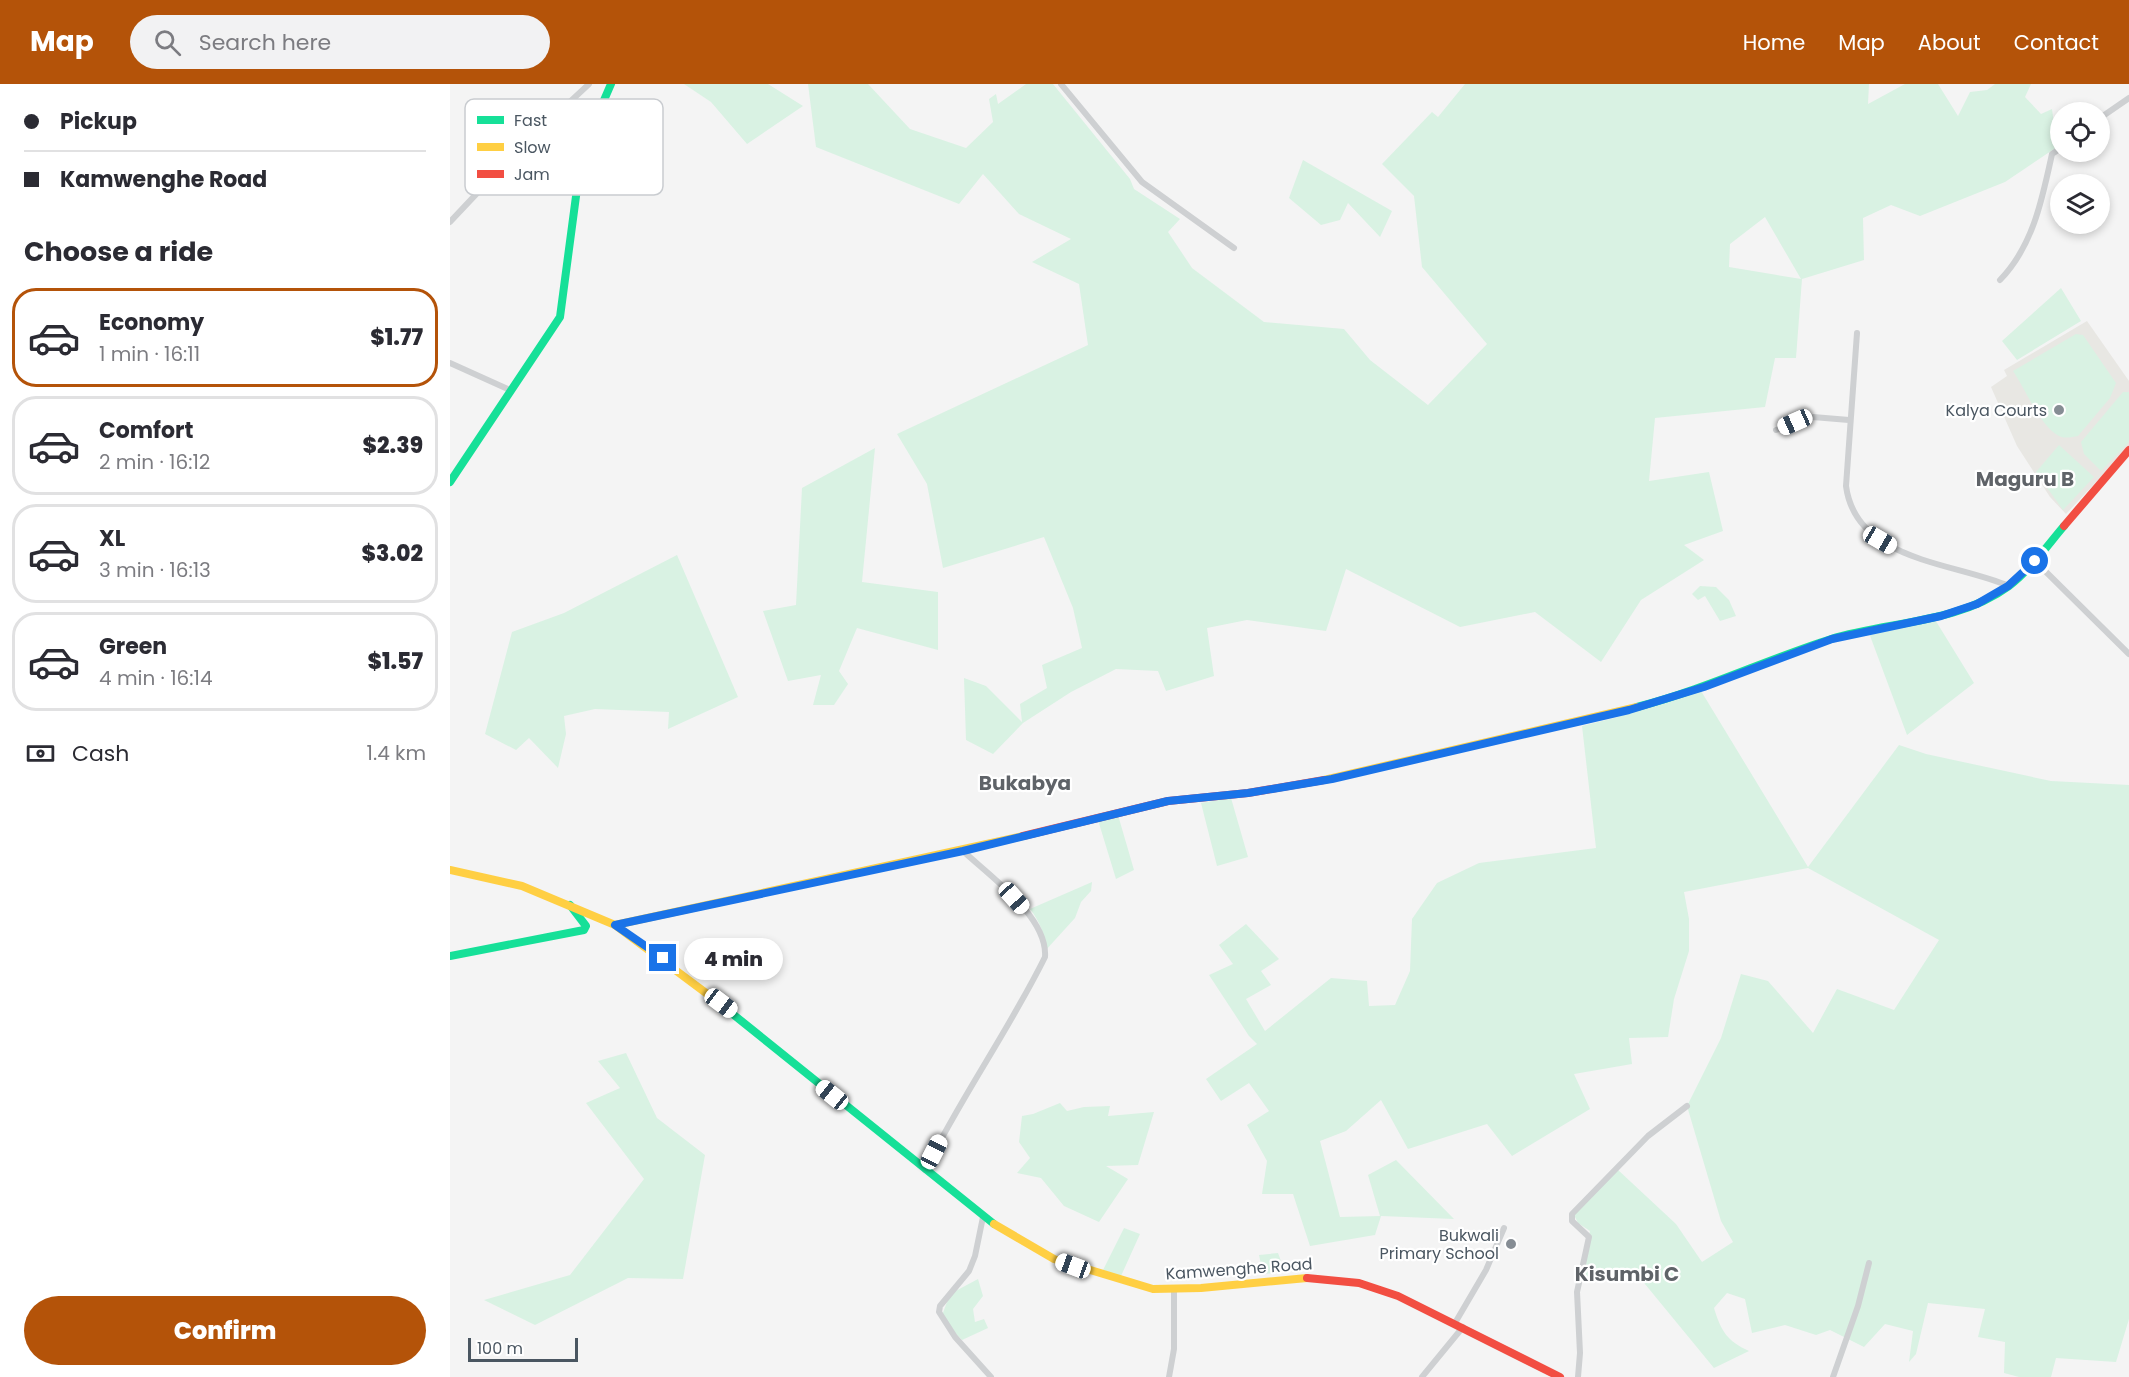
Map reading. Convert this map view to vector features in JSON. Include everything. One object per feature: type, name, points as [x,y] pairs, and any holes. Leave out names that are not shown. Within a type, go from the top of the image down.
[{"type":"street","points":[[573,99],[589,84]]},
{"type":"street","points":[[605,99],[611,84]]},
{"type":"street","points":[[1061,84],[1142,182],[1234,248]]},
{"type":"street","points":[[2110,111],[2129,99]]},
{"type":"street","points":[[2000,280],[2016,264],[2032,231],[2050,162]]},
{"type":"street","points":[[450,222],[475,195]]},
{"type":"street","points":[[450,482],[556,323],[563,307],[577,195]]},
{"type":"street","points":[[1857,333],[1846,486],[1848,505],[1854,517],[1886,544],[1914,558],[2008,586]]},
{"type":"street","points":[[450,363],[510,390]]},
{"type":"street","points":[[1776,430],[1813,417],[1849,420]]},
{"type":"street","points":[[615,925],[963,851],[1168,801],[1248,793],[1332,779],[1629,710],[1704,687],[1832,639],[1941,616],[1977,604],[2008,586],[2035,561],[2101,480],[2129,450]]},
{"type":"street","points":[[2035,561],[2129,654]]},
{"type":"street","points":[[925,1170],[951,1118],[987,1063],[1045,957],[1043,939],[1033,920],[963,851]]},
{"type":"street","name":"Kamwenghe Road","points":[[450,870],[498,879],[570,905],[615,925],[740,1018],[983,1217],[1054,1259],[1153,1289],[1302,1278],[1325,1278],[1359,1283],[1398,1296],[1560,1377]]},
{"type":"street","points":[[450,956],[584,930],[585,926],[570,905]]},
{"type":"street","points":[[1578,1377],[1580,1353],[1577,1292],[1589,1241],[1587,1234],[1572,1221],[1572,1214],[1648,1136],[1687,1106]]},
{"type":"street","points":[[983,1217],[975,1256],[969,1270],[940,1306],[939,1312],[955,1337],[991,1377]]},
{"type":"street","points":[[1422,1377],[1459,1325],[1504,1228]]},
{"type":"street","points":[[1833,1377],[1858,1306],[1869,1263]]},
{"type":"street","points":[[1169,1377],[1174,1349],[1174,1289]]},
{"type":"shaded area","points":[[2087,321],[2129,381],[2129,447],[2066,514],[2050,497],[2017,446],[1991,387],[2007,376],[2004,370]]},
{"type":"green space","points":[[684,84],[768,84],[803,106],[747,144],[711,102]]},
{"type":"green space","points":[[808,84],[868,84],[910,129],[966,148],[993,122],[989,99],[996,94],[998,104],[1026,84],[1053,84],[1130,179],[1134,189],[1180,219],[1168,232],[1192,268],[1264,322],[1344,329],[1370,360],[1428,405],[1487,344],[1422,267],[1414,196],[1382,164],[1432,112],[1438,117],[1465,84],[1869,84],[1868,104],[1905,84],[1938,84],[1958,116],[1970,92],[1987,90],[1995,84],[2031,84],[2025,97],[2041,114],[2050,110],[2050,152],[2005,182],[1920,216],[1891,205],[1863,218],[1864,260],[1802,279],[1796,358],[1775,358],[1765,407],[1655,418],[1649,481],[1709,472],[1723,531],[1684,545],[1704,560],[1641,600],[1601,662],[1535,612],[1460,627],[1346,569],[1326,631],[1247,620],[1207,628],[1214,676],[1166,691],[1158,671],[1116,669],[1071,692],[1023,723],[993,754],[966,740],[964,678],[986,686],[1022,722],[1020,704],[1047,688],[1042,665],[1082,648],[1073,608],[1044,537],[943,568],[927,484],[897,434],[1088,345],[1079,284],[1032,262],[1071,239],[1019,214],[983,174],[959,204],[816,147]],"holes":[[[1765,217],[1801,279],[1729,267],[1730,244]]]},
{"type":"green space","points":[[1303,160],[1392,211],[1380,237],[1348,203],[1340,220],[1321,225],[1289,198]]},
{"type":"green space","points":[[2061,288],[2081,321],[2017,360],[2002,341]]},
{"type":"green space","points":[[2076,334],[2083,335],[2116,383],[2110,398],[2078,436],[2068,438],[2052,432],[2046,425],[2013,371]]},
{"type":"green space","points":[[2123,392],[2129,392],[2129,442],[2101,471],[2084,454],[2081,442]]},
{"type":"green space","points":[[2059,445],[2094,477],[2063,510],[2036,472]]},
{"type":"green space","points":[[875,448],[862,582],[938,592],[938,650],[857,628],[839,671],[848,684],[834,705],[813,705],[821,675],[788,681],[763,611],[796,605],[802,488]]},
{"type":"green space","points":[[677,555],[738,697],[668,729],[669,712],[595,709],[564,716],[566,734],[558,768],[529,738],[516,750],[485,734],[512,632],[564,613]]},
{"type":"green space","points":[[1700,586],[1716,587],[1729,600],[1736,616],[1720,621],[1705,596],[1698,600],[1692,594]]},
{"type":"green space","points":[[1934,618],[1974,683],[1907,735],[1869,633]]},
{"type":"green space","points":[[1698,686],[1808,867],[1899,745],[1926,754],[2051,781],[2129,785],[2129,1319],[2116,1362],[2056,1358],[2051,1377],[2019,1377],[2004,1373],[2005,1342],[1978,1337],[1985,1309],[1928,1303],[1916,1354],[1909,1362],[1913,1331],[1885,1324],[1864,1347],[1830,1330],[1816,1335],[1785,1325],[1752,1333],[1745,1299],[1727,1293],[1714,1308],[1717,1316],[1722,1329],[1730,1339],[1749,1351],[1714,1368],[1640,1278],[1578,1278],[1590,1231],[1578,1223],[1574,1215],[1617,1169],[1676,1224],[1702,1262],[1733,1242],[1721,1221],[1687,1106],[1721,1038],[1741,974],[1768,981],[1813,1033],[1837,989],[1894,1010],[1939,940],[1808,868],[1684,892],[1689,919],[1689,951],[1674,999],[1668,1037],[1629,1038],[1632,1064],[1574,1074],[1590,1109],[1512,1156],[1487,1124],[1408,1149],[1381,1100],[1346,1131],[1320,1141],[1340,1217],[1380,1216],[1368,1175],[1396,1160],[1454,1219],[1381,1216],[1375,1235],[1310,1246],[1293,1194],[1262,1194],[1267,1161],[1247,1125],[1269,1111],[1249,1083],[1221,1101],[1206,1079],[1257,1044],[1249,1036],[1209,975],[1233,964],[1219,945],[1246,924],[1279,959],[1261,971],[1271,985],[1246,999],[1265,1031],[1331,978],[1367,981],[1369,1006],[1395,1005],[1410,971],[1412,919],[1437,883],[1479,863],[1596,848],[1582,726],[1618,717]]},
{"type":"green space","points":[[1231,798],[1248,857],[1217,866],[1201,803]]},
{"type":"green space","points":[[1118,815],[1134,870],[1116,879],[1098,820]]},
{"type":"green space","points":[[1092,882],[1091,891],[1081,902],[1075,918],[1045,951],[1041,928],[1030,909]]},
{"type":"green space","points":[[626,1053],[657,1118],[705,1155],[683,1279],[628,1278],[535,1325],[484,1300],[570,1275],[644,1179],[586,1103],[620,1088],[598,1061]]},
{"type":"green space","points":[[1060,1103],[1067,1111],[1084,1107],[1110,1106],[1108,1116],[1154,1112],[1138,1165],[1106,1166],[1128,1179],[1099,1222],[1064,1206],[1041,1178],[1017,1173],[1030,1158],[1019,1142],[1022,1116]]},
{"type":"green space","points":[[1124,1228],[1140,1234],[1121,1276],[1103,1270]]},
{"type":"green space","points":[[1278,1253],[1285,1272],[1263,1274],[1259,1255]]},
{"type":"green space","points":[[978,1279],[983,1296],[973,1309],[975,1322],[984,1319],[988,1328],[962,1340],[941,1318],[950,1294]]},
{"type":"traffic: fast","points":[[605,99],[611,84]]},
{"type":"traffic: fast","points":[[450,482],[560,317],[576,195]]},
{"type":"traffic: fast","points":[[1637,707],[1686,692],[1831,639],[1945,615],[1967,608],[1989,598],[2017,580],[2064,526]]},
{"type":"traffic: fast","points":[[450,956],[584,930],[586,926],[570,905]]},
{"type":"traffic: fast","points":[[714,999],[994,1224]]},
{"type":"traffic: slow","points":[[1324,780],[1637,707]]},
{"type":"traffic: slow","points":[[615,925],[1023,836]]},
{"type":"traffic: slow","points":[[450,870],[522,886],[615,925],[714,999]]},
{"type":"traffic: slow","points":[[994,1224],[1054,1259],[1153,1289],[1201,1288],[1307,1278]]},
{"type":"traffic: jam","points":[[2064,526],[2129,450]]},
{"type":"traffic: jam","points":[[1023,836],[1168,801],[1248,793],[1324,780]]},
{"type":"traffic: jam","points":[[1307,1278],[1359,1283],[1398,1296],[1560,1377]]},
{"type":"place","name":"Kalya Courts","points":[[2059,410]]},
{"type":"place","name":"Bukwali Primary School","points":[[1511,1244]]},
{"type":"district","name":"Maguru B","points":[[2025,479]]},
{"type":"district","name":"Bukabya","points":[[1025,783]]},
{"type":"district","name":"Kisumbi C","points":[[1627,1274]]},
{"type":"route","points":[[663,958],[615,925],[963,851],[1168,801],[1248,793],[1332,779],[1629,710],[1673,698],[1832,639],[1941,616],[1977,604],[2008,586],[2035,561]]}]
